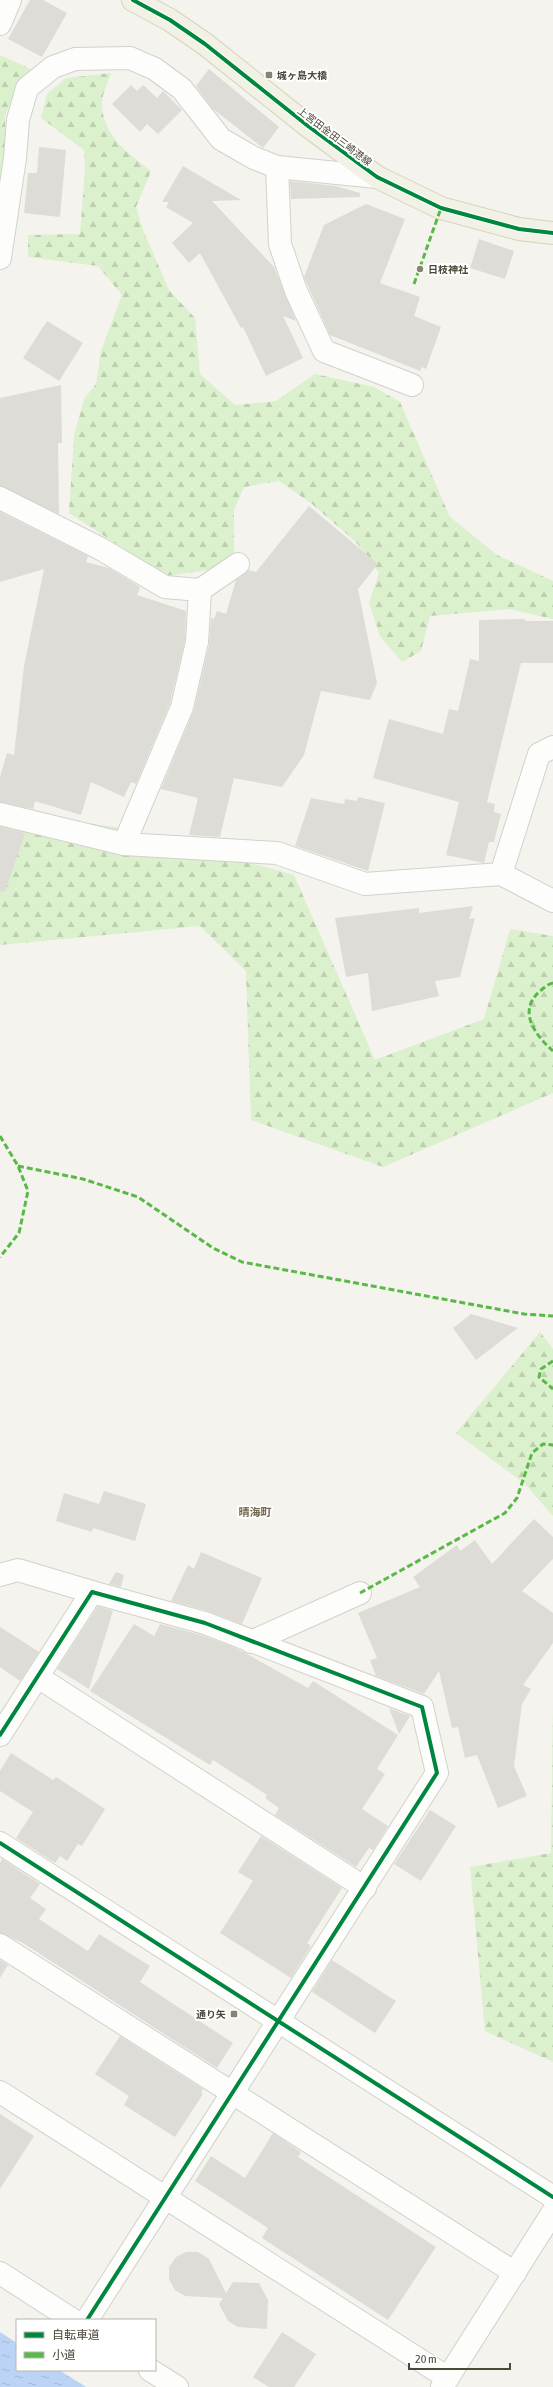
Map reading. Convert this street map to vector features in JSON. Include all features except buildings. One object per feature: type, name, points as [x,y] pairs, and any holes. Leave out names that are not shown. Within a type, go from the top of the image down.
[{"type":"main road","name":"上宮田金田三崎港線","points":[[133,0],[170,20],[205,44],[308,126],[376,177],[441,208],[519,229],[553,233]]},
{"type":"street","points":[[0,24],[10,0]]},
{"type":"street","points":[[0,258],[15,158],[18,120],[27,88],[53,67],[75,59],[102,57],[130,58],[155,69],[182,89],[221,139],[254,158],[277,167],[376,177]]},
{"type":"street","points":[[277,167],[280,244],[296,291],[324,351],[412,385]]},
{"type":"street","points":[[0,498],[101,549],[165,587],[200,590],[238,564]]},
{"type":"street","points":[[124,844],[182,707],[197,642],[200,590]]},
{"type":"street","points":[[501,874],[539,754],[553,747]]},
{"type":"street","points":[[0,814],[124,844],[277,853],[365,884],[501,874],[553,901]]},
{"type":"street","points":[[0,1575],[18,1570],[205,1623],[422,1707],[436,1773],[365,1888],[278,2020],[88,2319]]},
{"type":"street","points":[[0,1735],[92,1592]]},
{"type":"street","points":[[251,1642],[360,1593]]},
{"type":"street","points":[[38,1677],[365,1888]]},
{"type":"street","points":[[0,1843],[553,2197]]},
{"type":"street","points":[[0,1944],[231,2094],[515,2273]]},
{"type":"street","points":[[0,2092],[445,2382],[553,2212]]},
{"type":"street","points":[[0,2274],[71,2319]]},
{"type":"street","points":[[152,2371],[176,2387]]},
{"type":"green space","points":[[0,55],[33,70],[16,89],[5,116],[6,160],[0,191]]},
{"type":"green space","points":[[111,73],[102,99],[103,115],[106,125],[118,143],[151,171],[136,207],[143,230],[169,290],[195,318],[200,374],[235,405],[276,401],[315,374],[374,387],[400,402],[450,517],[497,555],[553,581],[553,619],[510,609],[430,616],[421,651],[402,662],[380,636],[369,603],[379,573],[356,542],[312,504],[279,481],[244,487],[234,510],[234,552],[215,569],[166,576],[69,513],[74,436],[84,399],[96,384],[101,351],[122,295],[98,266],[28,257],[28,235],[80,234],[85,170],[84,150],[41,118],[47,94],[66,78]]},
{"type":"green space","points":[[0,811],[122,828],[294,875],[375,1060],[484,1019],[510,929],[553,936],[553,1093],[383,1167],[251,1120],[246,971],[200,926],[0,945]]},
{"type":"green space","points":[[540,1332],[553,1349],[553,1516],[524,1483],[456,1433]]},
{"type":"green space","points":[[553,1701],[553,2062],[485,2031],[470,1867],[551,1853]]},
{"type":"water","points":[[0,2332],[16,2342],[16,2371],[61,2371],[86,2387],[0,2387]]},
{"type":"marked path","points":[[414,284],[441,208]]},
{"type":"marked path","points":[[553,983],[540,991],[533,999],[529,1015],[531,1022],[540,1038],[553,1051]]},
{"type":"marked path","points":[[0,1136],[18,1166],[28,1191],[19,1233],[0,1257]]},
{"type":"marked path","points":[[18,1166],[83,1179],[138,1197],[213,1248],[242,1262],[524,1314],[553,1316]]},
{"type":"marked path","points":[[553,1361],[541,1369],[539,1377],[553,1389]]},
{"type":"marked path","points":[[360,1593],[505,1513],[517,1498],[532,1453],[543,1444],[553,1445]]},
{"type":"cycle path","points":[[133,0],[170,20],[205,44],[308,126],[377,177],[441,208],[519,229],[553,233]]},
{"type":"cycle path","points":[[0,1735],[92,1592],[205,1623],[422,1707],[437,1773],[88,2319]]},
{"type":"cycle path","points":[[0,1843],[553,2197]]},
{"type":"place","name":"城ヶ島大橋","points":[[269,75]]},
{"type":"place","name":"日枝神社","points":[[420,269]]},
{"type":"place","name":"通り矢","points":[[234,2014]]},
{"type":"district","name":"晴海町","points":[[255,1512]]}]
